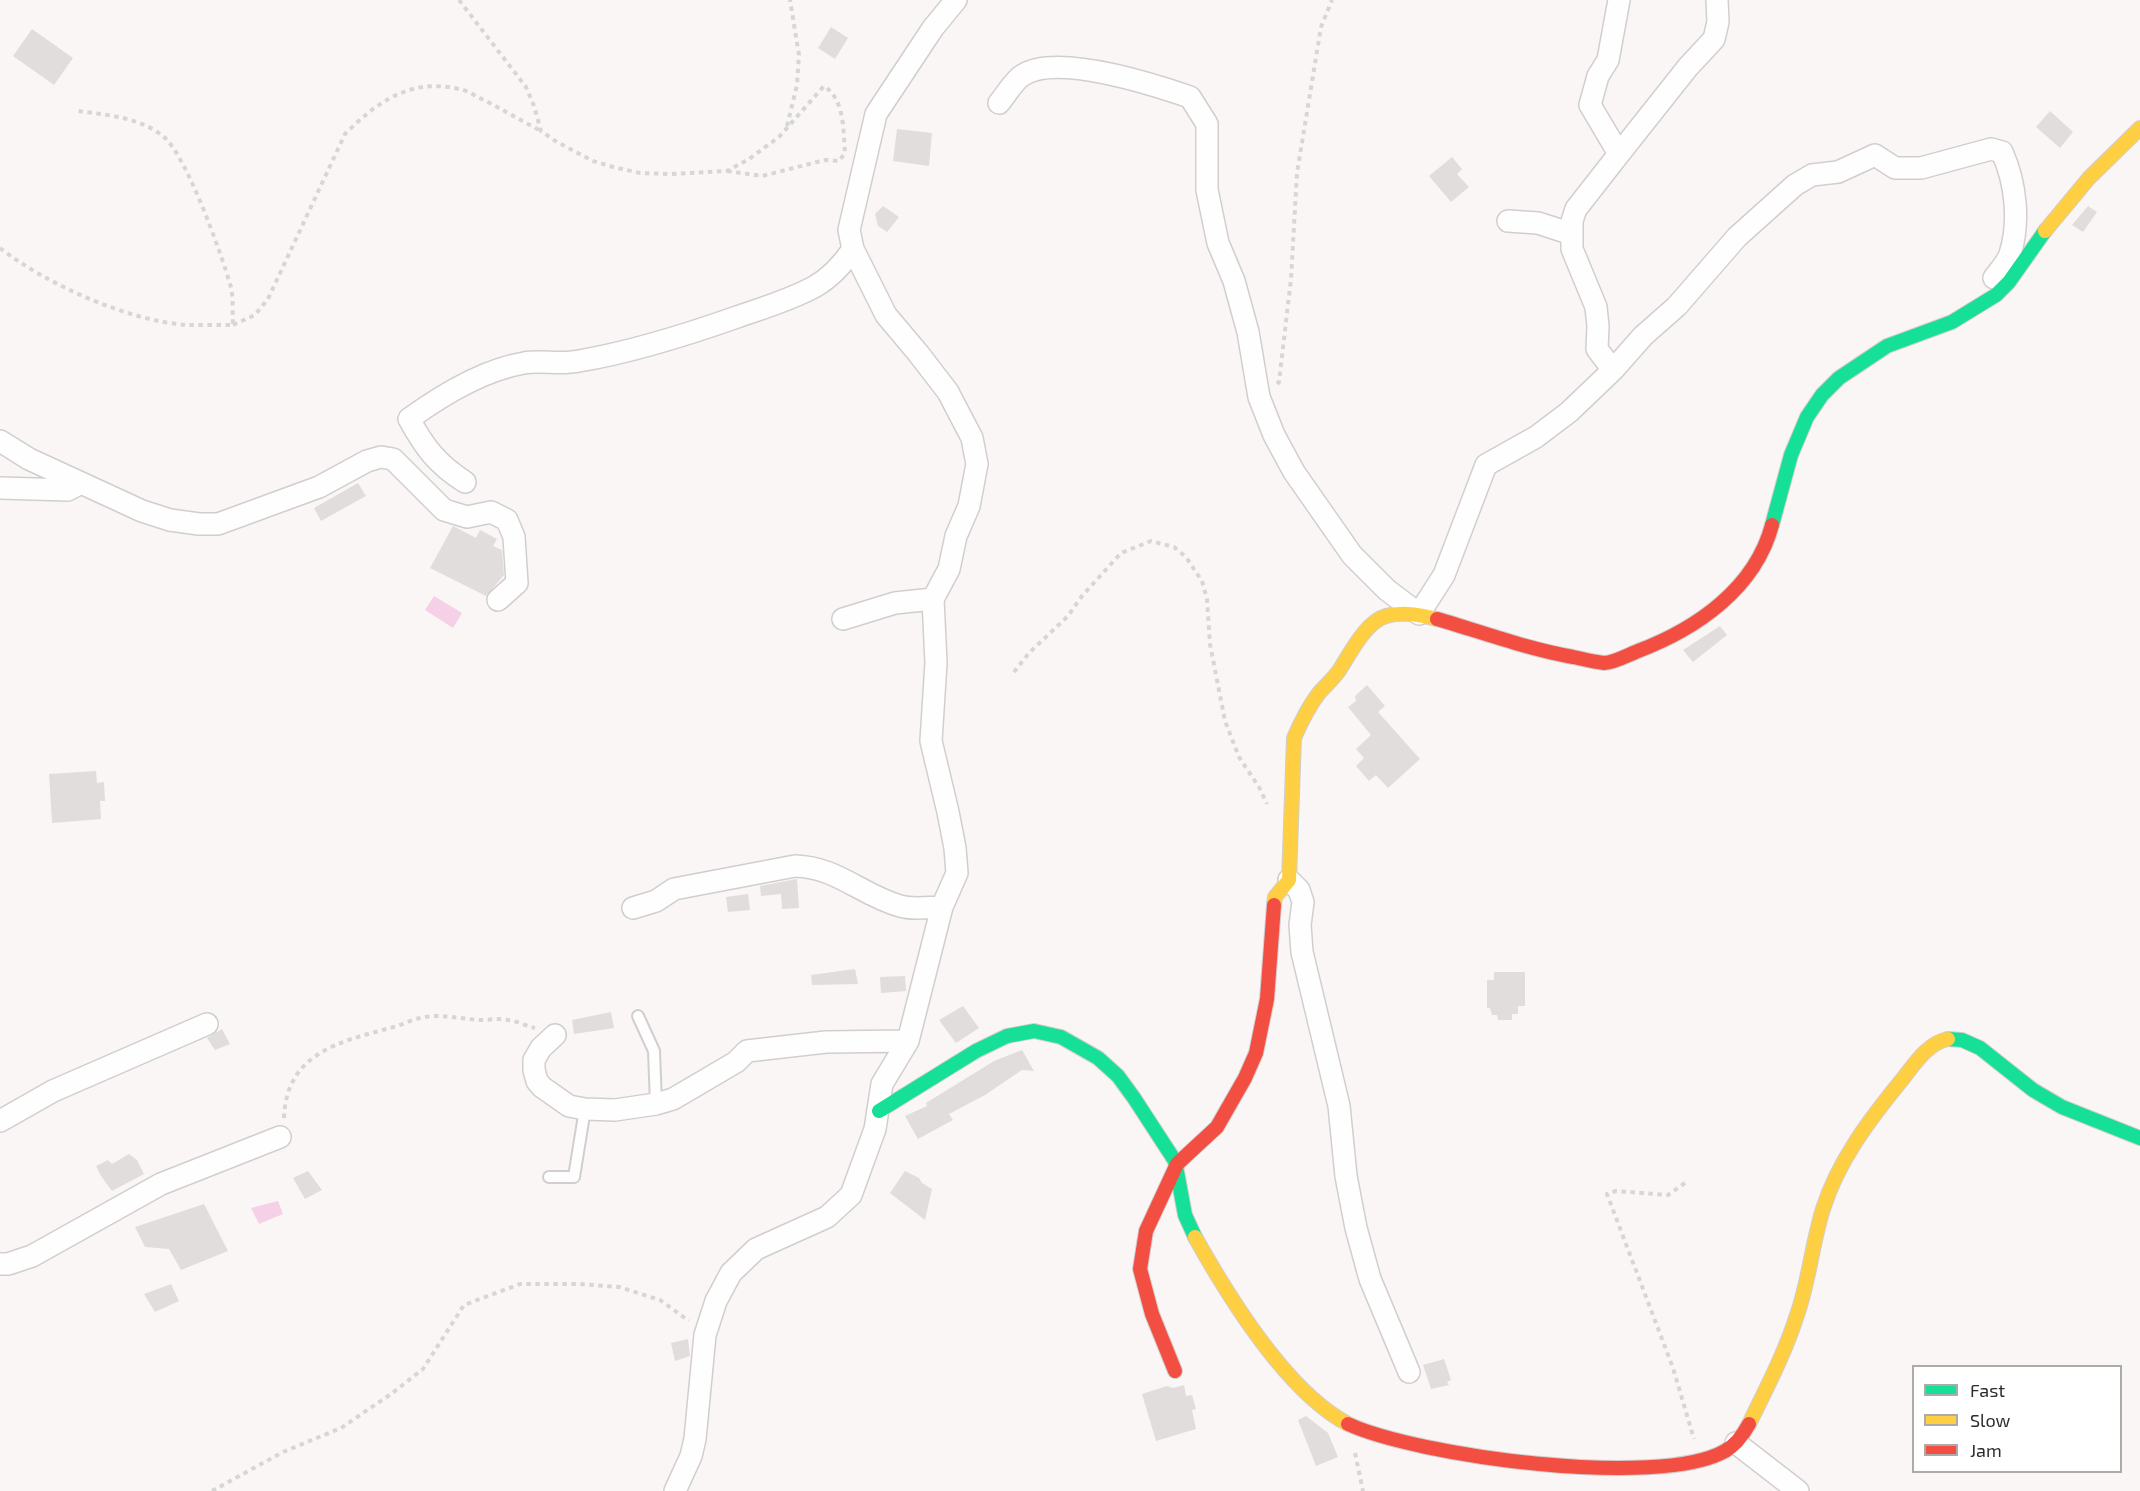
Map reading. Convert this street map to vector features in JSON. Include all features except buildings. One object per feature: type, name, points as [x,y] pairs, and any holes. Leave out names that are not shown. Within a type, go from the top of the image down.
[{"type":"street","points":[[675,1491],[691,1456],[695,1439],[705,1335],[716,1301],[731,1273],[756,1249],[826,1217],[851,1195],[864,1163],[879,1111],[882,1084],[908,1041],[942,907],[957,873],[948,812],[931,741],[936,663],[933,599],[949,569],[956,536],[969,506],[977,464],[972,438],[948,392],[886,315],[853,249],[849,230],[876,114],[933,28],[956,0]]},
{"type":"street","points":[[1619,0],[1608,60],[1598,76],[1590,105],[1619,154]]},
{"type":"street","points":[[1612,370],[1597,349],[1596,307],[1572,249],[1572,221],[1576,209],[1688,67],[1714,39],[1718,22],[1717,0]]},
{"type":"street","points":[[999,104],[1022,75],[1047,66],[1078,67],[1190,97],[1207,124],[1207,190],[1218,243],[1234,280],[1248,332],[1259,397],[1274,435],[1294,472],[1352,555],[1387,590],[1419,614]]},
{"type":"street","points":[[1175,1371],[1152,1314],[1140,1269],[1146,1231],[1176,1164],[1217,1127],[1245,1078],[1256,1053],[1267,999],[1275,897],[1289,880],[1293,818],[1294,738],[1302,718],[1320,692],[1338,672],[1348,654],[1368,629],[1385,616],[1419,614],[1551,653],[1606,663],[1662,642],[1702,620],[1738,588],[1756,563],[1769,537],[1791,455],[1807,417],[1822,395],[1839,378],[1887,346],[1952,322],[1996,295],[2009,282],[2048,227],[2089,178],[2140,128]]},
{"type":"street","points":[[1419,614],[1444,575],[1486,465],[1536,437],[1569,412],[1643,336],[1677,306],[1737,237],[1795,185],[1812,175],[1838,172],[1875,155],[1895,168],[1921,168],[1992,149],[2002,152],[2011,177],[2016,227],[2009,257],[1991,283],[1981,306]]},
{"type":"street","points":[[1508,221],[1538,223],[1572,234]]},
{"type":"street","points":[[465,482],[442,467],[419,437],[409,419],[424,408],[486,375],[508,368],[525,363],[577,362],[645,346],[785,301],[816,286],[841,266],[853,249]]},
{"type":"street","points":[[0,441],[29,459],[142,510],[170,520],[199,524],[218,524],[318,487],[367,460],[381,457],[393,459],[444,510],[467,517],[491,512],[507,520],[514,537],[517,584],[498,600]]},
{"type":"street","points":[[0,488],[68,490],[81,483]]},
{"type":"street","points":[[843,619],[895,603],[933,599]]},
{"type":"street","points":[[633,908],[656,901],[674,889],[795,866],[812,866],[828,871],[879,898],[902,907],[942,907]]},
{"type":"street","points":[[1289,880],[1299,890],[1303,902],[1300,925],[1302,952],[1339,1106],[1346,1176],[1356,1227],[1371,1279],[1409,1372]]},
{"type":"street","points":[[0,1121],[53,1092],[207,1024]]},
{"type":"street","points":[[879,1111],[983,1047],[1012,1034],[1033,1031],[1056,1035],[1095,1054],[1129,1089],[1176,1164],[1186,1220],[1236,1308],[1260,1341],[1310,1396],[1331,1414],[1366,1434],[1436,1450],[1528,1464],[1608,1469],[1662,1466],[1698,1460],[1726,1450],[1736,1443],[1748,1428],[1796,1319],[1825,1201],[1844,1159],[1872,1118],[1929,1047],[1938,1041],[1950,1038],[1976,1045],[2003,1064],[2020,1080],[2054,1103],[2082,1117],[2140,1138]]},
{"type":"street","points":[[555,1035],[541,1048],[534,1060],[537,1081],[554,1097],[569,1106],[615,1110],[673,1099],[736,1062],[747,1051],[826,1042],[908,1041]]},
{"type":"street","points":[[0,1264],[8,1264],[32,1256],[162,1184],[280,1137]]},
{"type":"street","points":[[1736,1443],[1797,1491]]},
{"type":"lane","points":[[638,1016],[654,1051],[656,1104]]},
{"type":"lane","points":[[549,1177],[574,1177],[585,1109]]},
{"type":"path","points":[[459,0],[525,87],[534,106],[541,131]]},
{"type":"path","points":[[787,127],[797,85],[799,55],[790,0]]},
{"type":"path","points":[[1259,397],[1279,382],[1291,279],[1297,173],[1321,27],[1332,0]]},
{"type":"path","points":[[0,248],[72,292],[136,315],[185,324],[233,325],[255,315],[268,299],[345,134],[363,116],[409,89],[432,85],[461,89],[593,161],[640,173],[728,171],[762,176],[825,160],[838,161],[845,153],[840,106],[834,92],[824,86],[779,137],[728,171]]},
{"type":"path","points":[[78,111],[118,116],[137,122],[165,138],[182,162],[206,216],[231,286],[233,325]]},
{"type":"path","points":[[1014,672],[1029,653],[1068,616],[1082,596],[1121,553],[1151,541],[1174,546],[1186,557],[1202,581],[1207,599],[1210,644],[1227,728],[1239,757],[1259,787],[1269,809]]},
{"type":"path","points":[[280,1137],[285,1130],[284,1110],[287,1090],[302,1068],[321,1051],[354,1037],[392,1028],[422,1017],[441,1016],[508,1020],[555,1035]]},
{"type":"path","points":[[1685,1183],[1668,1195],[1616,1191],[1607,1194],[1673,1368],[1692,1431],[1698,1460]]},
{"type":"path","points":[[212,1491],[284,1452],[340,1428],[391,1394],[423,1369],[464,1305],[520,1284],[619,1287],[660,1300],[705,1335]]},
{"type":"path","points":[[1348,1423],[1363,1491]]},
{"type":"shaded area","points":[[434,596],[462,613],[453,628],[425,610]]},
{"type":"shaded area","points":[[278,1201],[283,1214],[259,1224],[251,1208]]},
{"type":"traffic: fast","points":[[1772,525],[1791,455],[1807,417],[1822,395],[1839,378],[1887,346],[1952,322],[1996,295],[2009,282],[2045,231]]},
{"type":"traffic: fast","points":[[879,1111],[976,1051],[1007,1036],[1034,1031],[1061,1037],[1098,1058],[1118,1076],[1134,1098],[1175,1161],[1185,1215],[1195,1237]]},
{"type":"traffic: fast","points":[[1948,1039],[1962,1040],[1980,1048],[2033,1090],[2062,1107],[2140,1138]]},
{"type":"traffic: slow","points":[[2045,231],[2089,178],[2140,128]]},
{"type":"traffic: slow","points":[[1274,905],[1275,897],[1289,880],[1294,738],[1308,709],[1338,672],[1364,632],[1378,619],[1405,614],[1437,619]]},
{"type":"traffic: slow","points":[[1749,1424],[1775,1371],[1792,1329],[1805,1289],[1823,1209],[1837,1174],[1878,1110],[1916,1062],[1927,1050],[1940,1041],[1948,1039]]},
{"type":"traffic: slow","points":[[1195,1237],[1224,1287],[1281,1366],[1303,1390],[1325,1409],[1348,1424]]},
{"type":"traffic: jam","points":[[1437,619],[1539,650],[1596,662],[1612,662],[1681,631],[1720,604],[1752,569],[1764,548],[1772,525]]},
{"type":"traffic: jam","points":[[1175,1371],[1152,1314],[1140,1269],[1146,1231],[1177,1164],[1217,1127],[1245,1078],[1256,1053],[1267,999],[1274,905]]},
{"type":"traffic: jam","points":[[1348,1424],[1381,1436],[1480,1457],[1595,1468],[1648,1467],[1693,1462],[1729,1449],[1749,1424]]}]
